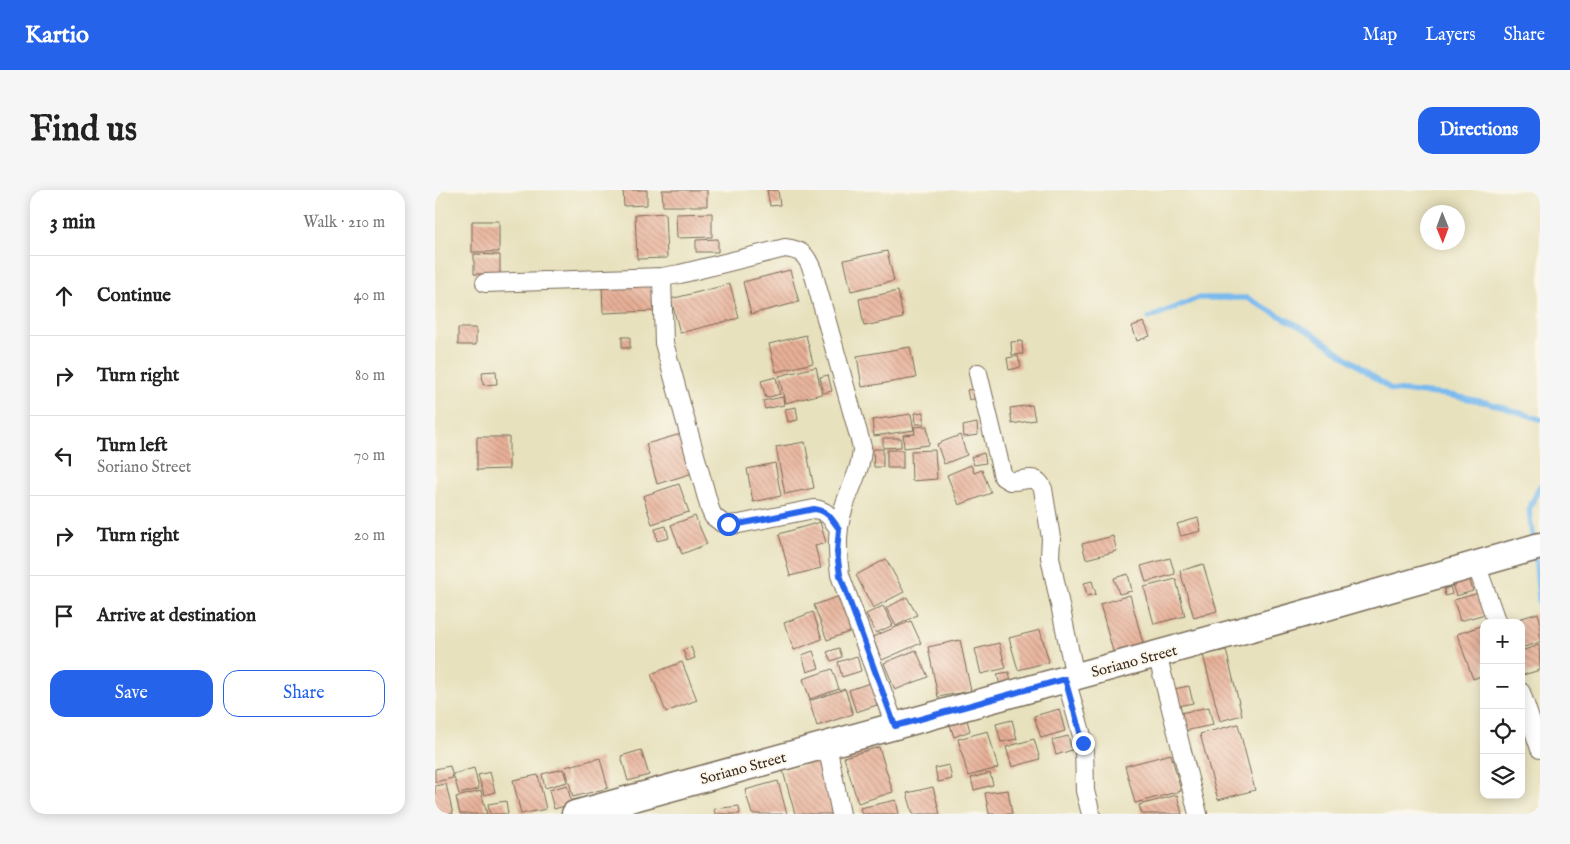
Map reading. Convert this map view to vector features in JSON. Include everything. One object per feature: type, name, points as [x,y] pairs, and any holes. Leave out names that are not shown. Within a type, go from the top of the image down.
[{"type":"main road","name":"Soriano Street","points":[[575,814],[1157,654],[1529,549]]},
{"type":"street","points":[[485,283],[662,277],[785,248],[805,255],[813,272],[862,447],[859,467],[843,511],[839,529],[837,552],[840,575],[895,726]]},
{"type":"street","points":[[662,277],[664,343],[713,516],[722,523],[739,524],[814,509],[827,513],[839,529]]},
{"type":"street","points":[[978,373],[1003,477],[1010,481],[1032,478],[1041,483],[1043,489],[1051,532],[1050,557],[1083,743],[1085,791],[1091,814]]},
{"type":"street","points":[[1476,564],[1496,619]]},
{"type":"street","points":[[1157,654],[1198,814]]},
{"type":"street","points":[[1525,704],[1540,749]]},
{"type":"street","points":[[827,745],[841,814]]},
{"type":"building","points":[[623,190],[647,190],[647,205],[624,206]]},
{"type":"building","points":[[662,190],[707,190],[707,206],[663,206]]},
{"type":"building","points":[[767,190],[778,190],[780,205],[770,206]]},
{"type":"building","points":[[665,213],[667,258],[637,259],[635,215]]},
{"type":"building","points":[[712,213],[712,237],[677,238],[676,214]]},
{"type":"building","points":[[472,221],[499,221],[499,252],[472,252]]},
{"type":"building","points":[[718,239],[718,252],[696,252],[696,240]]},
{"type":"building","points":[[887,251],[894,281],[851,291],[844,260]]},
{"type":"building","points":[[474,254],[500,255],[500,274],[474,274]]},
{"type":"building","points":[[790,270],[799,302],[751,314],[743,282]]},
{"type":"building","points":[[653,284],[654,311],[603,313],[602,285]]},
{"type":"building","points":[[730,284],[739,318],[680,333],[671,299]]},
{"type":"building","points":[[898,291],[903,318],[864,326],[859,299]]},
{"type":"building","points":[[1144,322],[1150,336],[1137,341],[1132,326]]},
{"type":"building","points":[[458,328],[476,328],[476,345],[458,345]]},
{"type":"building","points":[[806,335],[813,363],[776,372],[769,344]]},
{"type":"building","points":[[622,337],[630,337],[630,348],[622,348]]},
{"type":"building","points":[[1022,341],[1023,354],[1012,355],[1011,342]]},
{"type":"building","points":[[910,347],[916,378],[862,387],[857,356]]},
{"type":"building","points":[[1018,356],[1021,367],[1009,370],[1007,358]]},
{"type":"building","points":[[816,367],[822,394],[785,403],[779,376]]},
{"type":"building","points":[[496,371],[497,384],[483,385],[482,372]]},
{"type":"building","points":[[828,375],[832,391],[824,393],[820,377]]},
{"type":"building","points":[[776,377],[780,394],[766,398],[761,381]]},
{"type":"building","points":[[980,388],[982,397],[969,400],[967,390]]},
{"type":"building","points":[[783,397],[784,405],[765,409],[763,401]]},
{"type":"building","points":[[1032,405],[1035,420],[1012,424],[1010,408]]},
{"type":"building","points":[[796,407],[798,420],[788,422],[785,409]]},
{"type":"building","points":[[924,412],[924,424],[916,424],[915,413]]},
{"type":"building","points":[[911,414],[914,430],[874,436],[872,420]]},
{"type":"building","points":[[977,423],[978,435],[964,437],[963,426]]},
{"type":"building","points":[[927,426],[929,445],[904,448],[903,435],[915,434],[914,427]]},
{"type":"building","points":[[681,434],[693,473],[657,484],[646,444]]},
{"type":"building","points":[[960,435],[967,455],[944,464],[937,444]]},
{"type":"building","points":[[477,437],[509,437],[509,469],[477,470]]},
{"type":"building","points":[[883,438],[901,438],[901,447],[883,448]]},
{"type":"building","points":[[805,442],[814,488],[785,494],[776,447]]},
{"type":"building","points":[[873,449],[883,449],[883,467],[874,467]]},
{"type":"building","points":[[887,450],[903,450],[903,468],[887,468]]},
{"type":"building","points":[[935,450],[937,479],[912,481],[911,451]]},
{"type":"building","points":[[984,453],[986,463],[974,465],[971,457]]},
{"type":"building","points":[[775,463],[781,496],[753,502],[747,469]]},
{"type":"building","points":[[971,465],[974,473],[982,470],[991,493],[959,505],[947,475]]},
{"type":"building","points":[[679,484],[689,512],[652,524],[643,496]]},
{"type":"building","points":[[695,516],[707,544],[682,554],[671,525]]},
{"type":"building","points":[[1198,518],[1201,531],[1181,536],[1177,524]]},
{"type":"building","points":[[820,522],[826,543],[815,546],[821,568],[790,576],[779,534]]},
{"type":"building","points":[[666,526],[669,538],[657,541],[655,529]]},
{"type":"building","points":[[1113,536],[1117,551],[1086,559],[1082,544]]},
{"type":"building","points":[[1170,558],[1175,574],[1146,582],[1141,566]]},
{"type":"building","points":[[886,559],[904,592],[873,608],[856,575]]},
{"type":"building","points":[[1203,564],[1217,611],[1194,618],[1180,571]]},
{"type":"building","points":[[1128,574],[1132,591],[1119,594],[1114,578]]},
{"type":"building","points":[[1176,579],[1185,616],[1154,624],[1144,587]]},
{"type":"building","points":[[1470,580],[1473,591],[1456,596],[1452,585]]},
{"type":"building","points":[[1092,581],[1096,594],[1087,596],[1084,583]]},
{"type":"building","points":[[1450,587],[1452,594],[1445,596],[1444,589]]},
{"type":"building","points":[[1479,593],[1485,614],[1460,621],[1454,600]]},
{"type":"building","points":[[1130,595],[1144,647],[1114,655],[1100,604]]},
{"type":"building","points":[[840,596],[852,631],[827,640],[814,605]]},
{"type":"building","points":[[907,597],[917,615],[896,626],[886,608]]},
{"type":"building","points":[[883,606],[893,625],[876,633],[866,614]]},
{"type":"building","points":[[813,612],[822,639],[794,650],[784,623]]},
{"type":"building","points":[[1538,613],[1540,620],[1540,642],[1525,647],[1525,619],[1519,619]]},
{"type":"building","points":[[911,621],[921,643],[882,660],[872,637]]},
{"type":"building","points":[[1480,626],[1480,676],[1473,679],[1457,634]]},
{"type":"building","points":[[1040,630],[1049,662],[1018,670],[1009,638]]},
{"type":"building","points":[[960,640],[971,691],[938,697],[928,647]]},
{"type":"building","points":[[999,643],[1006,668],[981,674],[975,649]]},
{"type":"building","points":[[1539,645],[1540,670],[1525,674],[1525,650]]},
{"type":"building","points":[[691,647],[695,658],[687,661],[683,650]]},
{"type":"building","points":[[839,648],[842,657],[831,661],[827,652]]},
{"type":"building","points":[[916,650],[928,677],[895,690],[884,663]]},
{"type":"building","points":[[1226,650],[1242,715],[1220,721],[1203,655]]},
{"type":"building","points":[[813,651],[819,668],[807,672],[802,655]]},
{"type":"building","points":[[857,656],[861,671],[842,677],[838,662]]},
{"type":"building","points":[[682,662],[697,700],[666,712],[651,674]]},
{"type":"building","points":[[832,669],[839,689],[810,699],[803,679]]},
{"type":"building","points":[[1009,672],[1011,682],[1000,685],[997,674]]},
{"type":"building","points":[[873,682],[880,704],[856,712],[849,690]]},
{"type":"building","points":[[1189,686],[1193,703],[1178,706],[1174,689]]},
{"type":"building","points":[[845,689],[853,714],[817,726],[809,701]]},
{"type":"building","points":[[1209,707],[1213,725],[1184,731],[1180,713]]},
{"type":"building","points":[[1059,709],[1065,731],[1041,738],[1034,716]]},
{"type":"building","points":[[967,720],[970,731],[954,737],[950,725]]},
{"type":"building","points":[[1012,720],[1017,739],[1001,742],[996,724]]},
{"type":"building","points":[[1238,724],[1255,790],[1218,800],[1200,734]]},
{"type":"building","points":[[988,731],[998,768],[968,776],[958,739]]},
{"type":"building","points":[[1068,736],[1072,750],[1056,755],[1052,740]]},
{"type":"building","points":[[1034,739],[1040,759],[1012,767],[1006,747]]},
{"type":"building","points":[[879,747],[893,792],[858,803],[844,757]]},
{"type":"building","points":[[641,750],[649,775],[628,781],[621,756]]},
{"type":"building","points":[[1171,754],[1181,791],[1135,803],[1125,766]]},
{"type":"building","points":[[600,758],[608,788],[573,797],[565,767]]},
{"type":"building","points":[[821,760],[837,814],[795,814],[783,771]]},
{"type":"building","points":[[949,765],[952,779],[938,782],[935,768]]},
{"type":"building","points":[[450,766],[453,778],[435,782],[435,769]]},
{"type":"building","points":[[474,768],[479,789],[459,794],[453,774]]},
{"type":"building","points":[[563,769],[567,782],[545,788],[542,774]]},
{"type":"building","points":[[490,772],[495,792],[484,795],[478,775]]},
{"type":"building","points":[[990,773],[993,785],[974,790],[971,778]]},
{"type":"building","points":[[538,775],[546,809],[521,814],[513,780]]},
{"type":"building","points":[[778,781],[787,814],[752,814],[745,790]]},
{"type":"building","points":[[446,784],[453,814],[435,814],[435,786]]},
{"type":"building","points":[[567,785],[572,804],[554,809],[549,790]]},
{"type":"building","points":[[933,787],[940,814],[913,814],[907,793]]},
{"type":"building","points":[[1008,790],[1012,814],[989,814],[985,793]]},
{"type":"building","points":[[481,791],[487,814],[460,814],[456,797]]},
{"type":"building","points":[[1177,795],[1182,814],[1142,814],[1139,805]]},
{"type":"building","points":[[896,800],[899,814],[862,814],[860,808]]},
{"type":"building","points":[[506,801],[508,814],[490,814],[488,804]]},
{"type":"building","points":[[739,806],[740,814],[715,814],[714,809]]},
{"type":"waterway","points":[[1149,318],[1198,298],[1247,298],[1312,333],[1392,390],[1449,395],[1489,403],[1540,419]]},
{"type":"waterway","points":[[1533,542],[1529,509],[1540,486]]},
{"type":"waterway","points":[[1535,553],[1540,608]]},
{"type":"route","points":[[728,524],[739,524],[805,510],[814,509],[827,513],[839,529],[837,552],[843,585],[895,726],[1065,679],[1083,743]]}]
